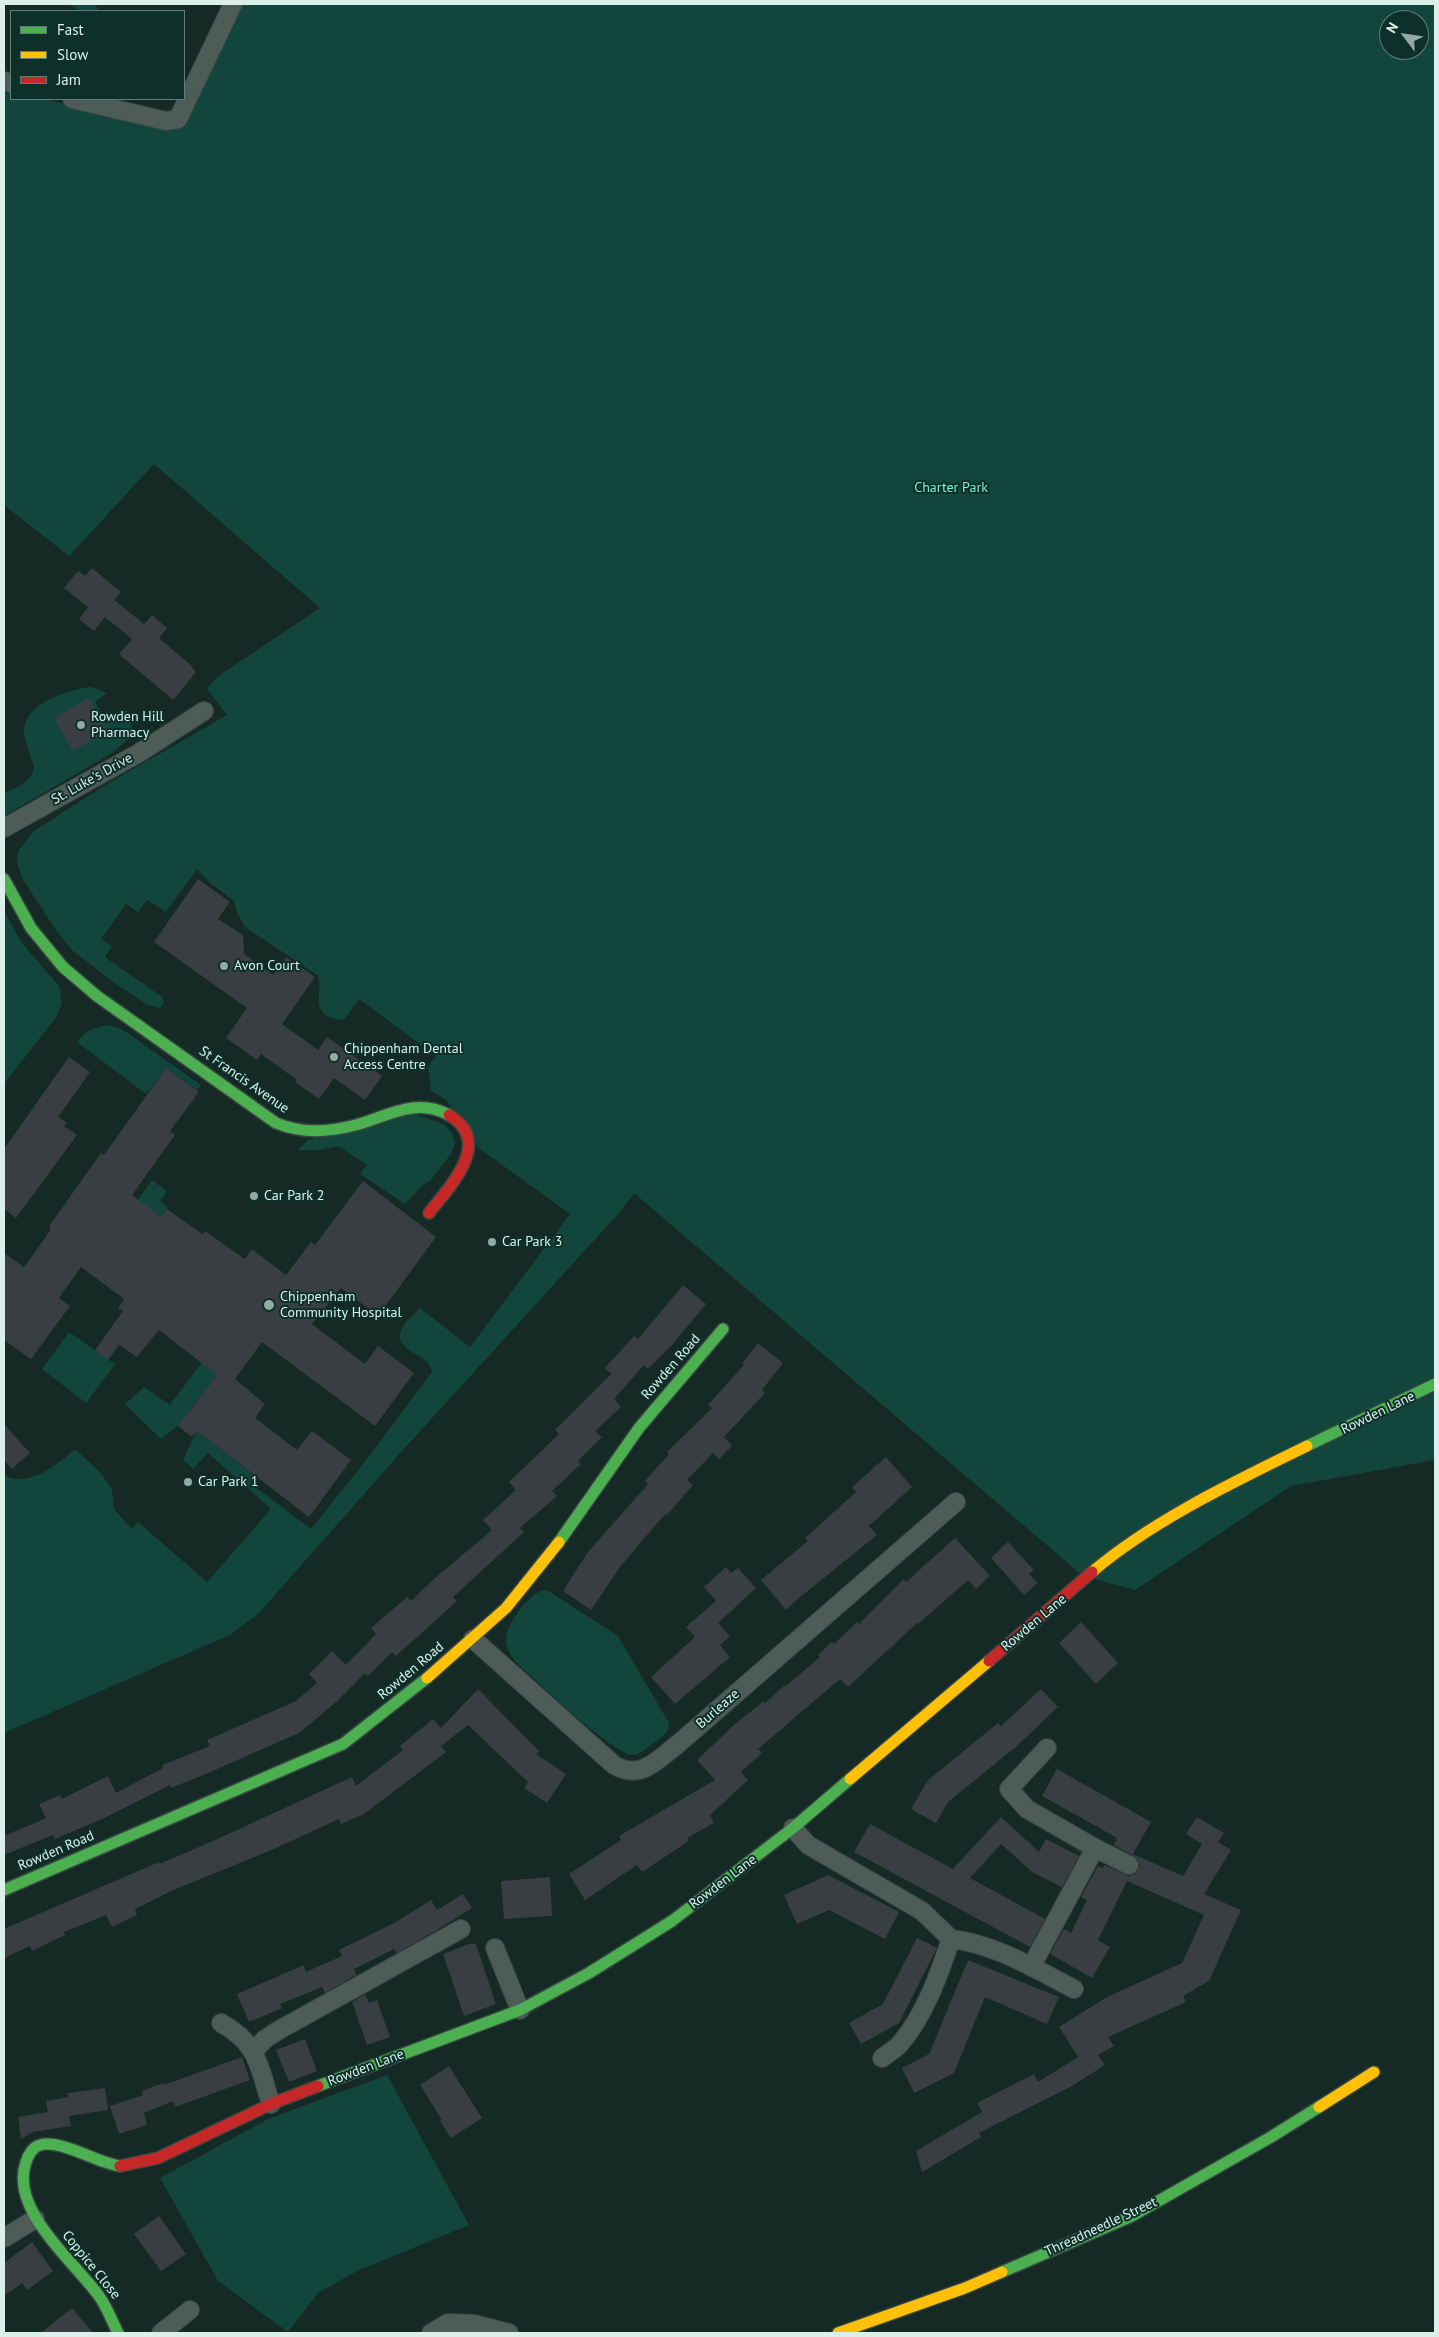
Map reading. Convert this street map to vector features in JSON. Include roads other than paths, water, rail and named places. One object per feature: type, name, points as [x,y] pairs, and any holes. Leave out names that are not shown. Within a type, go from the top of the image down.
[{"type":"street","points":[[76,100],[166,121],[178,119],[233,4]]},
{"type":"street","name":"St. Luke's Drive","points":[[4,828],[139,753],[204,711]]},
{"type":"street","name":"St Francis Avenue","points":[[4,880],[31,928],[63,967],[97,996],[276,1123],[300,1132],[331,1130],[405,1108],[423,1106],[437,1109],[456,1120],[469,1136],[470,1152],[462,1168],[429,1213]]},
{"type":"street","name":"Rowden Road","points":[[4,1890],[343,1744],[363,1730],[473,1639],[522,1591],[639,1428],[723,1330]]},
{"type":"street","name":"Rowden Lane","points":[[36,2219],[27,2200],[24,2172],[26,2160],[33,2149],[40,2145],[50,2144],[65,2147],[109,2165],[119,2166],[142,2163],[158,2158],[272,2104],[520,2010],[589,1973],[672,1920],[793,1828],[1103,1563],[1169,1519],[1236,1481],[1435,1384]]},
{"type":"street","name":"Burleaze","points":[[473,1639],[614,1765],[631,1772],[639,1771],[678,1744],[956,1502]]},
{"type":"street","points":[[1046,1748],[1009,1789],[1028,1810],[1129,1865]]},
{"type":"street","points":[[793,1828],[808,1845],[922,1911],[951,1939],[977,1944],[1032,1967],[1074,1990]]},
{"type":"street","points":[[1032,1967],[1095,1848]]},
{"type":"street","points":[[254,2052],[271,2034],[462,1929]]},
{"type":"street","points":[[882,2058],[900,2044],[922,2011],[941,1970],[951,1939]]},
{"type":"street","points":[[496,1948],[520,2010]]},
{"type":"street","points":[[221,2023],[241,2036],[254,2052],[272,2104]]},
{"type":"street","name":"Threadneedle Street","points":[[838,2333],[965,2288],[1132,2216],[1271,2137],[1374,2072]]},
{"type":"street","points":[[4,2238],[36,2219]]},
{"type":"street","name":"Coppice Close","points":[[36,2219],[100,2296],[118,2333]]},
{"type":"street","points":[[161,2333],[190,2310]]},
{"type":"street","points":[[431,2333],[448,2323],[474,2324],[509,2333]]},
{"type":"place","name":"Rowden Hill Pharmacy","points":[[81,725]]},
{"type":"place","name":"Avon Court","points":[[224,966]]},
{"type":"place","name":"Chippenham Dental Access Centre","points":[[334,1057]]},
{"type":"place","name":"Car Park 2","points":[[254,1196]]},
{"type":"place","name":"Car Park 3","points":[[492,1242]]},
{"type":"place","name":"Chippenham Community Hospital","points":[[269,1305]]},
{"type":"place","name":"Car Park 1","points":[[188,1482]]},
{"type":"park label","name":"Charter Park","points":[[951,488]]}]
